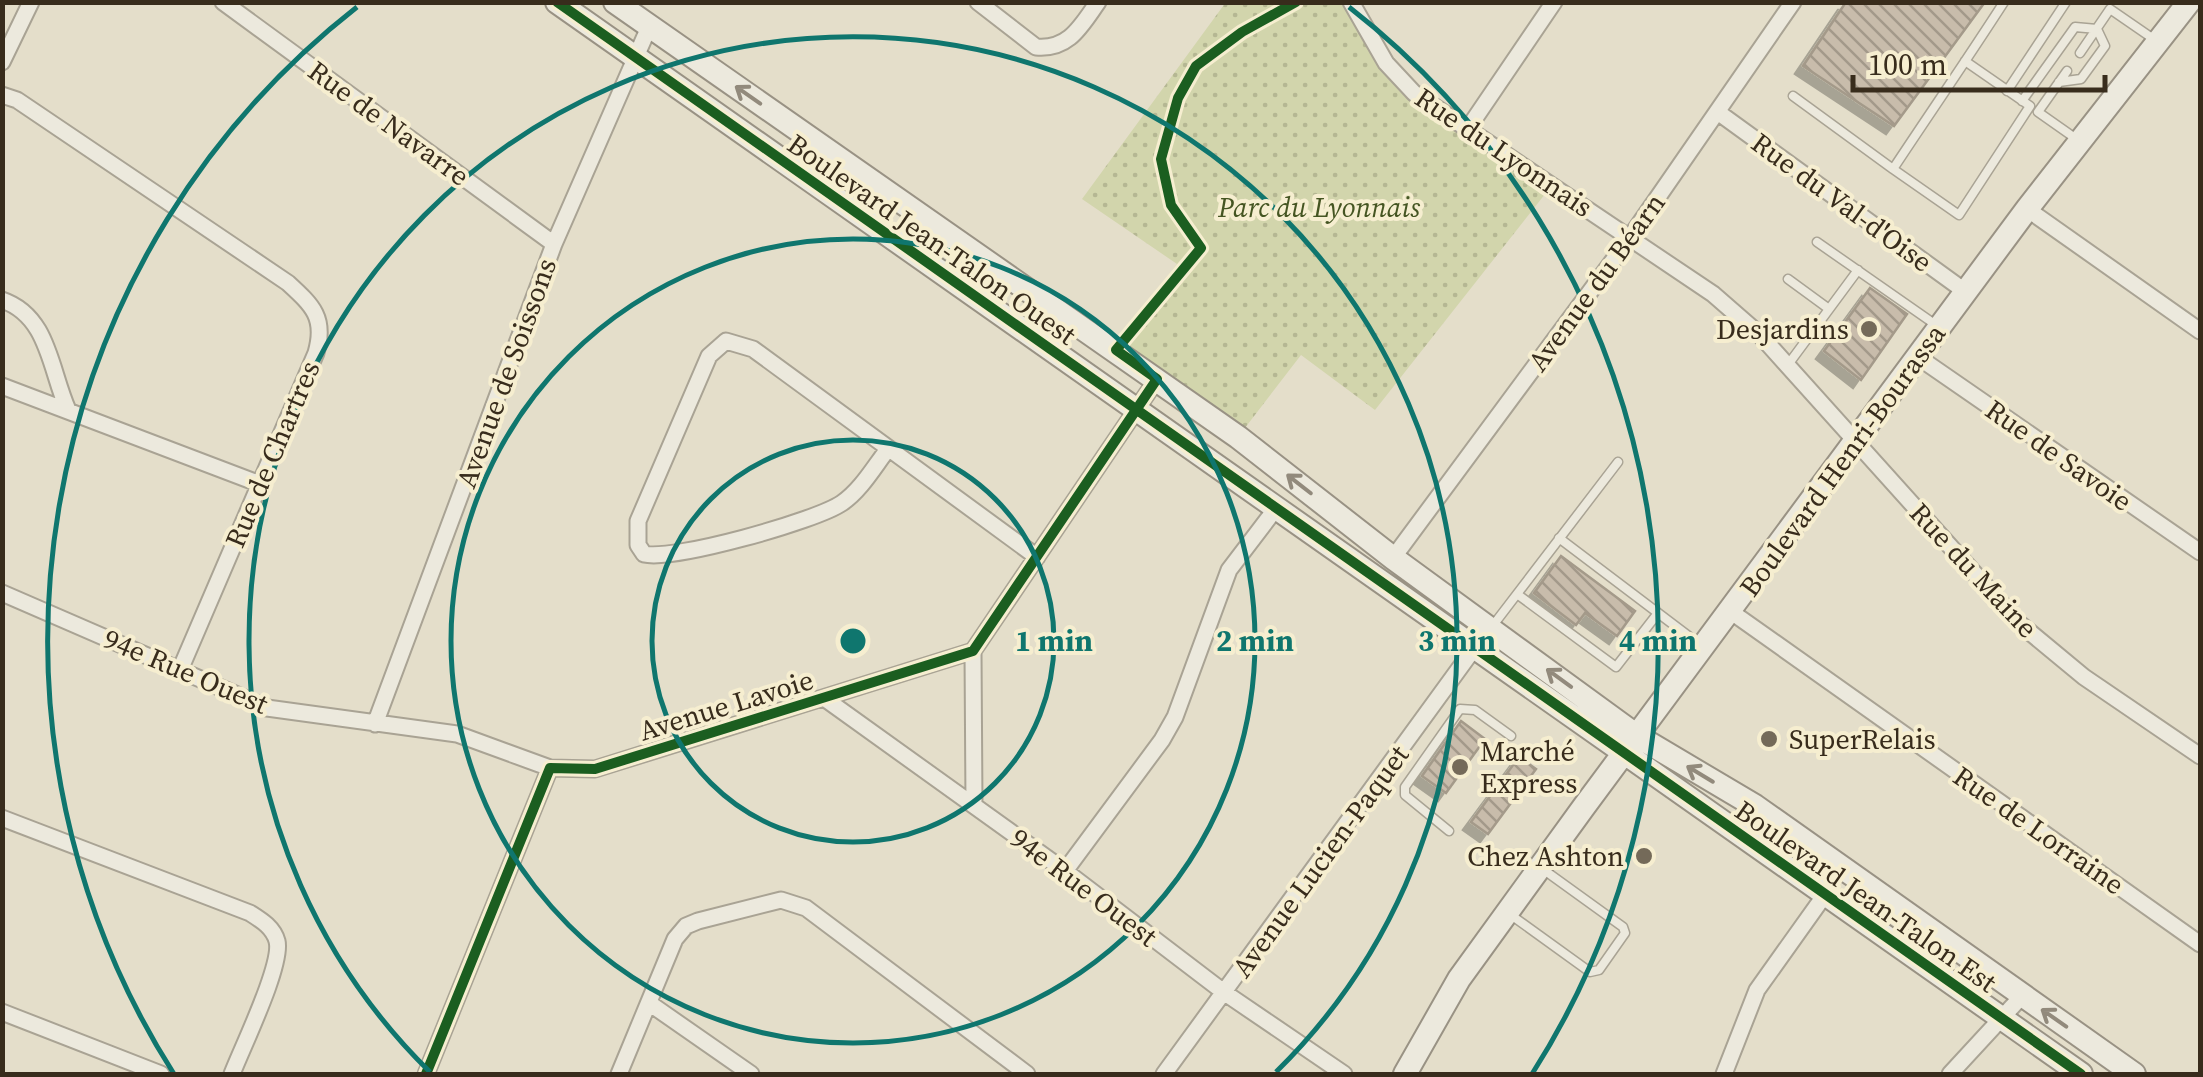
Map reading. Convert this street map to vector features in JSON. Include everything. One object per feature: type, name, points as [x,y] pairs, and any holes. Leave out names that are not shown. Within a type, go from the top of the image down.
[{"type":"street","points":[[2,62],[32,2]]},
{"type":"street","name":"Rue de Navarre","points":[[223,2],[554,244]]},
{"type":"street","name":"Boulevard Jean-Talon Ouest","points":[[557,2],[1475,647],[1632,744]]},
{"type":"street","name":"Boulevard Jean-Talon Ouest","points":[[615,2],[1238,436],[1393,558],[1491,628],[1632,744]]},
{"type":"street","points":[[978,2],[1036,47],[1049,48],[1071,38],[1098,2]]},
{"type":"street","name":"Rue du Lyonnais","points":[[1352,2],[1386,63],[1414,93],[1713,294],[1760,335],[1855,442]]},
{"type":"street","points":[[1468,127],[1554,2]]},
{"type":"street","name":"Avenue du Béarn","points":[[1393,558],[1719,113],[1793,2]]},
{"type":"street","points":[[2192,2],[2200,7]]},
{"type":"street","name":"Boulevard Henri-Bourassa","points":[[1405,1074],[1460,978],[1540,867],[2028,209],[2192,2]]},
{"type":"street","name":"Avenue de Soissons","points":[[375,724],[554,244],[649,27]]},
{"type":"street","name":"Rue de Chartres","points":[[2,96],[17,100],[288,283],[316,314],[322,333],[180,670]]},
{"type":"street","name":"Rue du Val-d'Oise","points":[[1719,113],[1966,292]]},
{"type":"street","points":[[2028,209],[2200,331]]},
{"type":"street","points":[[2,300],[20,306],[40,331],[68,410]]},
{"type":"street","points":[[888,449],[852,495],[816,516],[672,555],[644,554],[638,545],[638,521],[709,356],[726,341],[753,349],[1037,557]]},
{"type":"street","name":"Rue de Savoie","points":[[1918,358],[2200,552]]},
{"type":"street","points":[[974,805],[973,651],[1157,379]]},
{"type":"street","points":[[2,386],[260,484]]},
{"type":"street","name":"Rue du Maine","points":[[1855,442],[2020,624],[2084,677],[2200,756]]},
{"type":"street","points":[[1065,870],[1176,717],[1229,570],[1277,507]]},
{"type":"street","name":"94e Rue Ouest","points":[[2,594],[267,708],[457,734],[550,768]]},
{"type":"street","name":"Rue de Lorraine","points":[[1730,612],[2200,944]]},
{"type":"street","name":"Avenue Lucien-Paquet","points":[[1164,1074],[1475,647]]},
{"type":"street","name":"Avenue Lavoie","points":[[550,768],[595,769],[973,651]]},
{"type":"street","name":"94e Rue Ouest","points":[[824,698],[1065,870],[1225,993],[1344,1074]]},
{"type":"street","name":"Boulevard Jean-Talon Est","points":[[1632,744],[1824,896],[2081,1074]]},
{"type":"street","name":"Boulevard Jean-Talon Est","points":[[1632,744],[1755,806],[2134,1074]]},
{"type":"street","points":[[426,1074],[550,768]]},
{"type":"street","points":[[2,818],[250,913],[275,934],[275,966],[232,1074]]},
{"type":"street","points":[[1724,1074],[1757,990],[1824,896]]},
{"type":"street","points":[[619,1074],[675,939],[686,926],[781,900],[806,908],[1027,1074]]},
{"type":"street","points":[[1950,1074],[2022,996]]},
{"type":"street","points":[[649,1003],[750,1074]]},
{"type":"street","points":[[2,1012],[161,1074]]},
{"type":"lane","points":[[1893,169],[2004,2]]},
{"type":"lane","points":[[2007,91],[2066,2]]},
{"type":"lane","points":[[2101,2],[2158,42]]},
{"type":"lane","points":[[2080,53],[2110,9]]},
{"type":"lane","points":[[1793,96],[1959,215],[2075,27],[2097,29]]},
{"type":"lane","points":[[2059,82],[2081,79],[2104,46],[2097,29]]},
{"type":"lane","points":[[1964,61],[2080,142]]},
{"type":"lane","points":[[2038,112],[2067,71]]},
{"type":"lane","points":[[1817,242],[1940,328]]},
{"type":"lane","points":[[1788,366],[1858,270]]},
{"type":"lane","points":[[1788,279],[1829,309]]},
{"type":"lane","points":[[1491,628],[1618,462]]},
{"type":"lane","points":[[1559,538],[1703,647]]},
{"type":"lane","points":[[1517,594],[1616,667],[1658,613]]},
{"type":"lane","points":[[1449,831],[1406,795],[1405,787],[1460,709],[1475,710],[1511,736]]},
{"type":"lane","points":[[1508,912],[1590,972],[1599,970],[1625,933],[1623,926],[1540,867]]},
{"type":"green space","name":"Parc du Lyonnais","points":[[1226,2],[1351,3],[1414,93],[1553,184],[1375,410],[1301,355],[1238,437],[1113,348],[1177,264],[1082,199]]},
{"type":"building","points":[[1846,2],[1985,2],[1894,126],[1803,66]]},
{"type":"building","points":[[1870,288],[1907,314],[1861,380],[1824,351]]},
{"type":"building","points":[[1561,556],[1635,611],[1617,636],[1585,613],[1576,625],[1534,593]]},
{"type":"building","points":[[1461,721],[1485,739],[1446,793],[1422,776]]},
{"type":"building","points":[[1519,757],[1536,769],[1488,834],[1471,822]]},
{"type":"cycle path","points":[[557,2],[2081,1074]]},
{"type":"cycle path","points":[[426,1074],[550,768],[595,769],[973,651],[1157,379],[1116,350],[1201,248],[1171,205],[1161,159],[1178,98],[1196,66],[1242,32],[1296,2]]},
{"type":"place","name":"Desjardins","points":[[1869,329]]},
{"type":"place","name":"SuperRelais","points":[[1769,739]]},
{"type":"place","name":"Marché Express","points":[[1460,767]]},
{"type":"place","name":"Chez Ashton","points":[[1644,856]]}]
